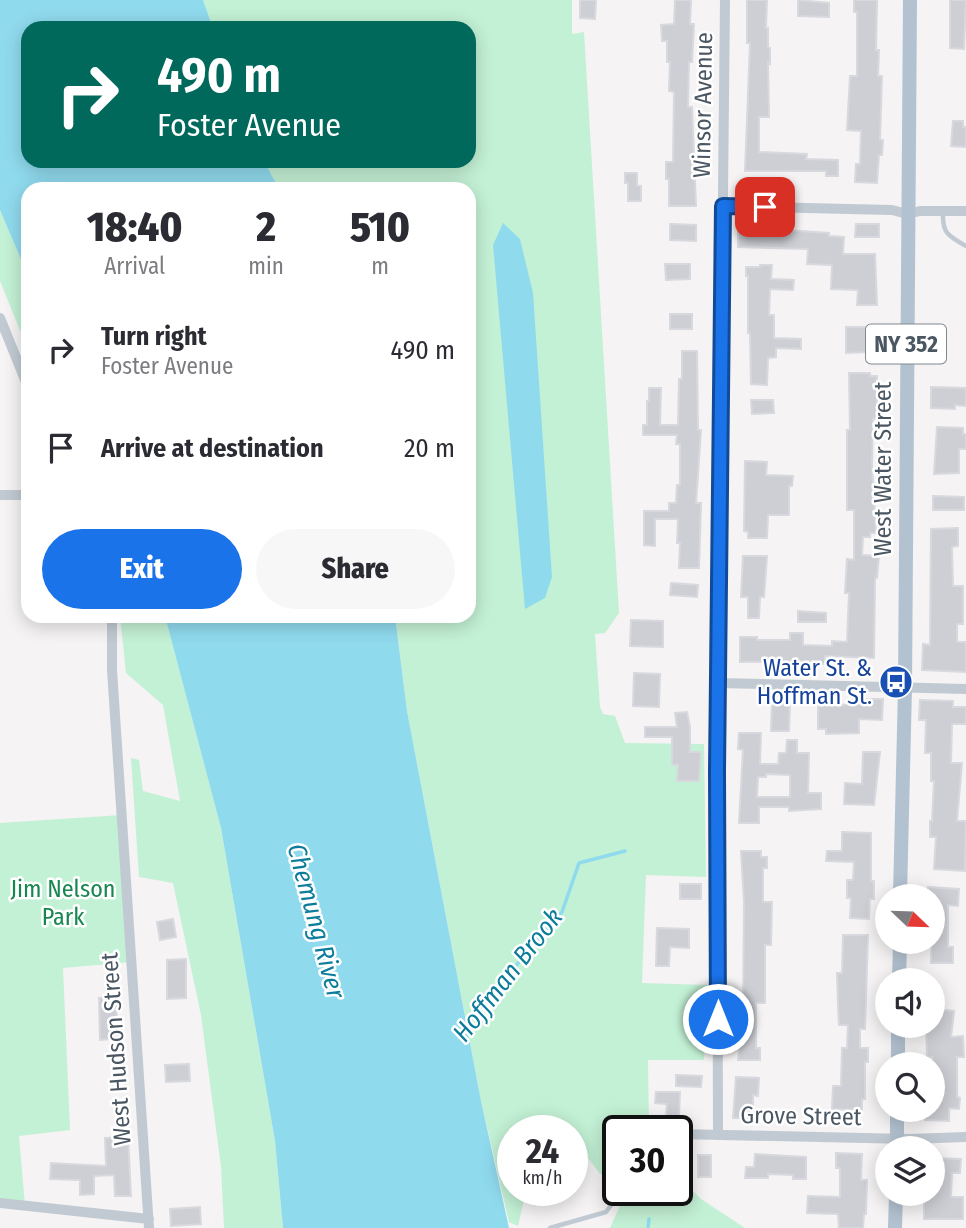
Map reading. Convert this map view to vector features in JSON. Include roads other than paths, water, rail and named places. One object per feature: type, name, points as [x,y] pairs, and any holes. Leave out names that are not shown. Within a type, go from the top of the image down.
[{"type":"main road","name":"West Water Street","points":[[900,884],[905,688],[910,0]]},
{"type":"main road","points":[[895,1228],[896,1206]]},
{"type":"street","name":"Winsor Avenue","points":[[718,1135],[718,683],[726,0]]},
{"type":"street","points":[[723,206],[889,210],[907,214],[920,211],[966,211]]},
{"type":"street","points":[[0,318],[3,332],[21,372]]},
{"type":"street","points":[[0,495],[21,495]]},
{"type":"street","name":"West Hudson Street","points":[[112,623],[112,670],[149,1224]]},
{"type":"street","points":[[718,683],[966,690]]},
{"type":"street","name":"Grove Street","points":[[693,1134],[875,1142]]},
{"type":"street","name":"Grove Street","points":[[945,1139],[966,1137]]},
{"type":"street","points":[[0,1203],[149,1224]]},
{"type":"lane","points":[[943,211],[942,225],[946,233],[966,246]]},
{"type":"lane","points":[[550,1228],[606,1212],[610,1206]]},
{"type":"water","points":[[0,0],[203,0],[210,21],[21,21],[21,168],[268,168],[275,182],[21,182],[21,260],[0,210]]},
{"type":"water","points":[[503,223],[520,239],[533,293],[552,577],[545,598],[525,609],[493,245]]},
{"type":"water","name":"Chemung River","points":[[167,623],[396,623],[407,711],[497,1174],[497,1206],[504,1206],[509,1228],[283,1228],[275,1141],[221,828]]},
{"type":"waterway","name":"Hoffman Brook","points":[[464,1026],[562,912],[579,863],[625,851]]},
{"type":"waterway","points":[[648,1228],[649,1219]]},
{"type":"place","name":"Water St. & Hoffman St.","points":[[896,682]]},
{"type":"park label","name":"Jim Nelson Park","points":[[63,903]]}]
